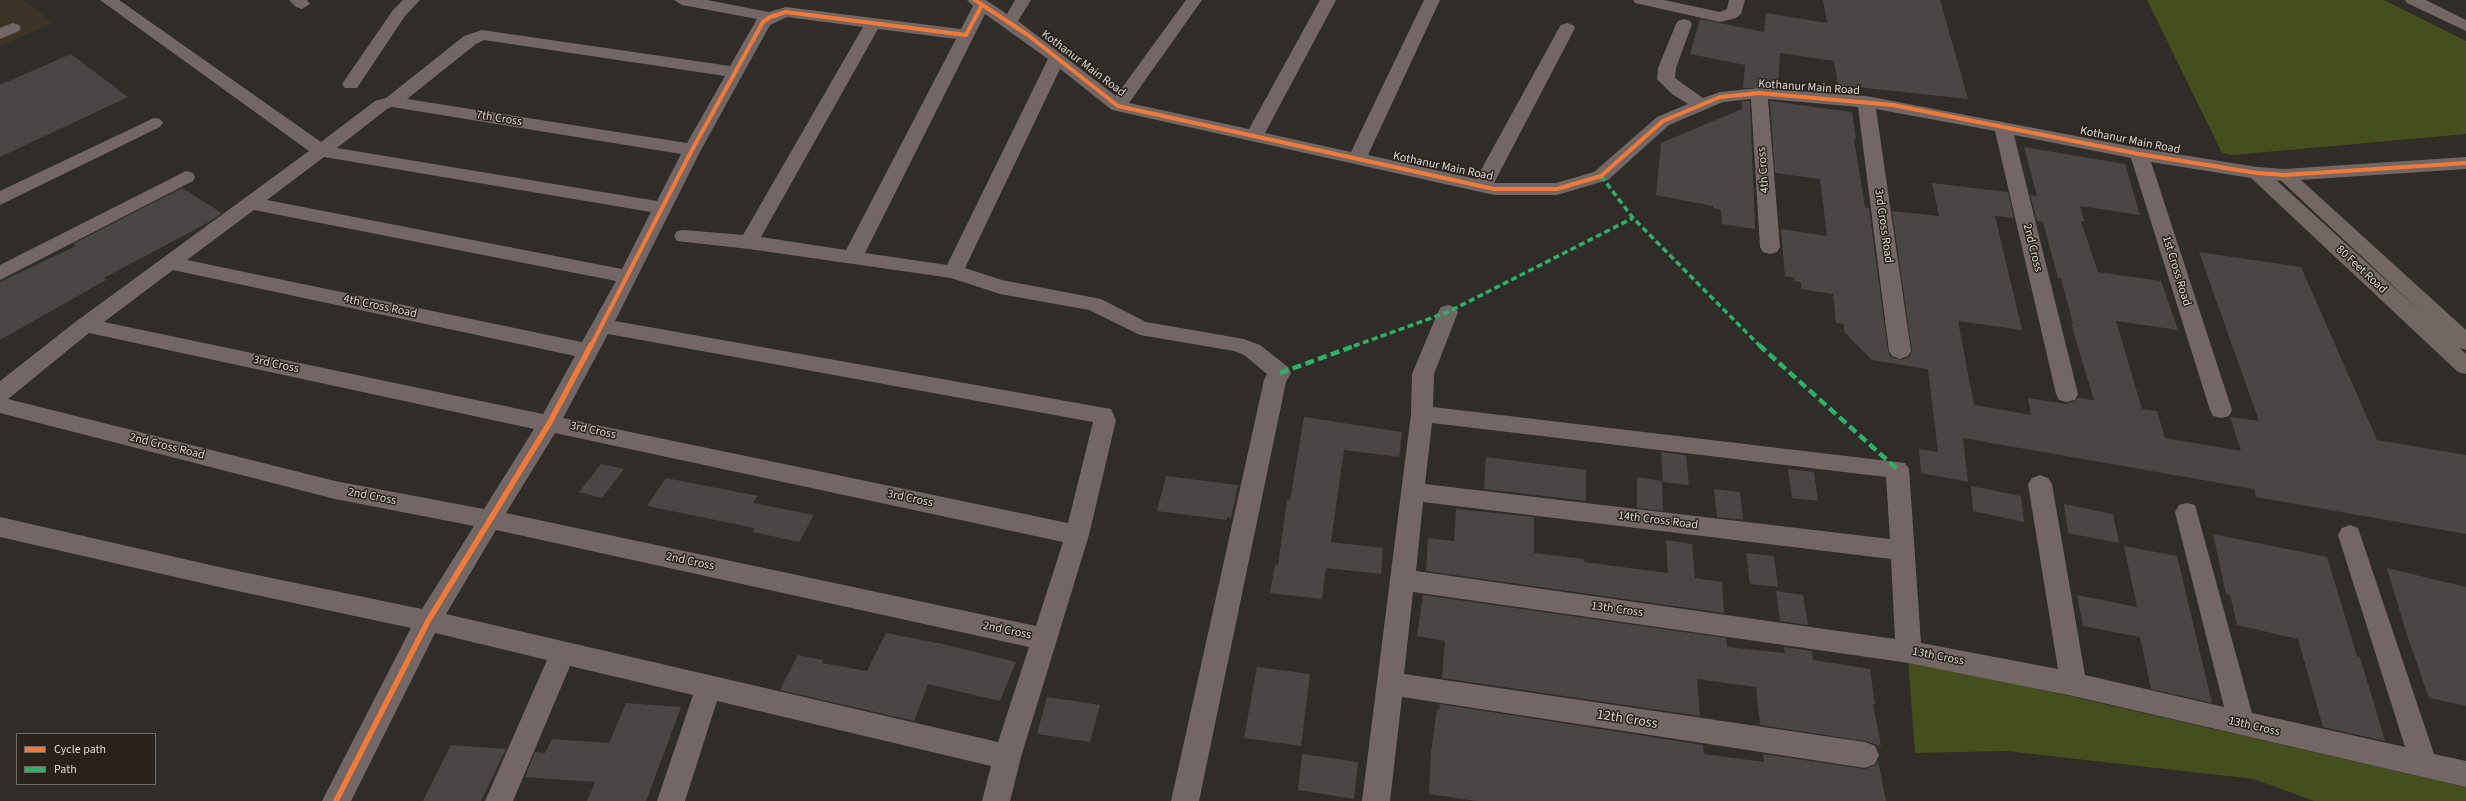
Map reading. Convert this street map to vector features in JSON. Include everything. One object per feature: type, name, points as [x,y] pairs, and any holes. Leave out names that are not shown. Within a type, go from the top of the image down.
[{"type":"main road","name":"80 Feet Road","points":[[2257,173],[2466,366]]},
{"type":"main road","name":"80 Feet Road","points":[[2284,175],[2466,342]]},
{"type":"street","points":[[108,0],[321,151],[664,208]]},
{"type":"street","points":[[352,84],[399,13],[412,0]]},
{"type":"street","points":[[682,0],[770,17]]},
{"type":"street","points":[[1009,23],[1023,0]]},
{"type":"street","points":[[1118,106],[1194,0]]},
{"type":"street","points":[[1254,136],[1328,0]]},
{"type":"street","points":[[1357,158],[1432,0]]},
{"type":"street","points":[[1641,0],[1720,17],[1730,15],[1735,11],[1737,0]]},
{"type":"street","points":[[2413,0],[2466,26]]},
{"type":"street","points":[[852,258],[966,35],[978,2]]},
{"type":"street","name":"Kothanur Main Road","points":[[978,2],[1057,58],[1118,106],[1494,189],[1557,189],[1601,176],[1663,121],[1720,97],[1758,93],[1866,101],[2139,154],[2257,173],[2284,175],[2466,163]]},
{"type":"street","points":[[336,801],[428,620],[550,422],[664,208],[692,150],[763,22],[770,17],[786,12],[966,35]]},
{"type":"street","points":[[749,242],[873,23]]},
{"type":"street","points":[[1684,24],[1667,68],[1666,79],[1678,90],[1701,104]]},
{"type":"street","points":[[1482,186],[1567,28]]},
{"type":"street","points":[[0,393],[85,325],[252,203],[381,105],[392,102],[470,40],[482,34],[735,72]]},
{"type":"street","points":[[952,271],[955,269],[1057,58]]},
{"type":"street","name":"4th Cross","points":[[1758,93],[1770,246]]},
{"type":"street","name":"3rd Cross Road","points":[[1866,101],[1900,351]]},
{"type":"street","name":"7th Cross","points":[[392,102],[692,150]]},
{"type":"street","points":[[0,199],[154,123]]},
{"type":"street","name":"2nd Cross","points":[[2003,127],[2068,394]]},
{"type":"street","name":"1st Cross Road","points":[[2139,154],[2212,387],[2221,410]]},
{"type":"street","points":[[0,273],[186,177]]},
{"type":"street","points":[[252,203],[628,276]]},
{"type":"street","points":[[684,236],[749,242],[947,272],[952,271],[1000,287],[1094,304],[1140,328],[1166,334],[1237,344],[1252,350],[1280,373],[1275,380],[1185,801]]},
{"type":"street","name":"4th Cross Road","points":[[171,263],[589,351]]},
{"type":"street","points":[[1379,801],[1390,684],[1422,414],[1423,374],[1448,312]]},
{"type":"street","name":"3rd Cross","points":[[85,325],[550,422],[1077,535]]},
{"type":"street","points":[[602,326],[1098,413],[1106,420],[1077,535],[1006,757],[996,801]]},
{"type":"street","name":"2nd Cross Road","points":[[0,405],[334,490]]},
{"type":"street","points":[[1422,414],[1897,469],[1909,652]]},
{"type":"street","points":[[2040,484],[2073,684]]},
{"type":"street","name":"2nd Cross","points":[[334,490],[489,519],[1044,639]]},
{"type":"street","name":"14th Cross Road","points":[[1413,492],[1902,550]]},
{"type":"street","points":[[2187,512],[2242,724]]},
{"type":"street","points":[[0,527],[228,579],[428,620],[562,654],[1006,757]]},
{"type":"street","points":[[2350,535],[2424,765]]},
{"type":"street","name":"13th Cross","points":[[1403,580],[1909,652],[2073,684],[2242,724],[2466,774]]},
{"type":"street","points":[[499,801],[562,654]]},
{"type":"street","name":"12th Cross","points":[[1390,684],[1865,755]]},
{"type":"street","points":[[671,801],[708,688]]},
{"type":"shaded area","points":[[0,0],[24,0],[53,23],[0,46]]},
{"type":"green space","points":[[2147,0],[2384,0],[2466,41],[2466,134],[2233,155],[2222,153]]},
{"type":"green space","points":[[1908,659],[2466,787],[2466,801],[2314,801],[2254,779],[2006,751],[1915,753]]},
{"type":"building","points":[[1823,0],[1940,0],[1968,99],[1838,85],[1834,61],[1780,53],[1778,88],[1743,88],[1745,65],[1690,54],[1700,19],[1764,32],[1766,13],[1827,23]]},
{"type":"building","points":[[71,54],[128,97],[0,157],[0,85]]},
{"type":"building","points":[[1742,101],[1750,101],[1755,229],[1722,224],[1721,210],[1713,208],[1713,206],[1656,195],[1661,143],[1742,109]]},
{"type":"building","points":[[1770,101],[1852,112],[1856,139],[1854,139],[1865,207],[1869,208],[1888,351],[1891,357],[1901,360],[1909,357],[1912,351],[1892,211],[1939,216],[1932,183],[2008,192],[2014,218],[1995,216],[2022,330],[1958,321],[1974,405],[2031,415],[2028,398],[2066,404],[2075,401],[2078,398],[2094,400],[2071,324],[2073,324],[2061,278],[2058,278],[2043,222],[2037,221],[2030,195],[2037,196],[2024,147],[2125,164],[2140,215],[2080,206],[2084,221],[2081,221],[2098,272],[2161,281],[2178,330],[2116,321],[2142,409],[2157,411],[2165,438],[2241,451],[2230,417],[2259,421],[2199,252],[2301,267],[2377,440],[2466,455],[2466,534],[2256,497],[2254,489],[1963,438],[1968,482],[1921,473],[1919,449],[1938,452],[1928,369],[1872,360],[1849,337],[1848,334],[1845,334],[1843,324],[1836,323],[1833,294],[1801,289],[1801,282],[1794,281],[1794,278],[1785,276],[1781,229],[1827,236],[1820,179],[1775,173]]},
{"type":"building","points":[[182,188],[222,213],[209,222],[104,278],[106,280],[0,340],[0,282],[76,246],[73,244]]},
{"type":"building","points":[[1304,417],[1402,432],[1399,457],[1344,450],[1331,542],[1383,548],[1381,574],[1326,568],[1322,599],[1270,593],[1275,564],[1278,565],[1287,500],[1290,501]]},
{"type":"building","points":[[1661,452],[1686,455],[1689,485],[1663,482]]},
{"type":"building","points":[[1486,457],[1586,470],[1586,501],[1484,489]]},
{"type":"building","points":[[601,464],[624,469],[602,498],[579,492]]},
{"type":"building","points":[[1788,469],[1814,472],[1818,501],[1792,498]]},
{"type":"building","points":[[1166,476],[1238,485],[1231,518],[1227,517],[1227,520],[1157,511]]},
{"type":"building","points":[[1637,477],[1662,481],[1663,511],[1637,508]]},
{"type":"building","points":[[666,478],[758,496],[753,503],[814,515],[799,542],[753,532],[755,528],[647,506]]},
{"type":"building","points":[[1971,486],[2021,496],[2024,522],[1973,511]]},
{"type":"building","points":[[1714,489],[1740,492],[1743,520],[1717,517]]},
{"type":"building","points":[[2064,504],[2113,514],[2119,543],[2068,533]]},
{"type":"building","points":[[1456,509],[1534,517],[1534,553],[1584,559],[1584,562],[1668,573],[1666,540],[1692,544],[1695,578],[1722,582],[1724,613],[1426,571],[1428,538],[1454,541]]},
{"type":"building","points":[[2213,534],[2327,557],[2357,656],[2360,657],[2385,741],[2323,727],[2298,639],[2237,625],[2230,595],[2226,594]]},
{"type":"building","points":[[2124,546],[2177,556],[2212,703],[2151,689],[2140,637],[2083,626],[2077,595],[2137,607]]},
{"type":"building","points":[[1746,553],[1774,556],[1778,587],[1750,584]]},
{"type":"building","points":[[2387,568],[2466,587],[2466,706],[2429,698],[2406,632]]},
{"type":"building","points":[[1776,591],[1803,595],[1808,625],[1780,621]]},
{"type":"building","points":[[1423,595],[1726,638],[1727,647],[1785,653],[1784,647],[1812,651],[1813,660],[1870,669],[1875,704],[1873,704],[1881,746],[1865,741],[1760,725],[1756,687],[1697,679],[1700,716],[1442,678],[1445,641],[1417,636]]},
{"type":"building","points":[[886,633],[938,643],[1016,662],[1000,701],[928,684],[914,721],[780,690],[798,655],[823,660],[822,663],[867,671]]},
{"type":"building","points":[[1257,667],[1310,674],[1301,746],[1244,738]]},
{"type":"building","points":[[1047,697],[1100,705],[1090,742],[1037,734]]},
{"type":"building","points":[[626,703],[681,707],[646,801],[587,801],[595,782],[525,777],[535,752],[545,753],[552,739],[609,743]]},
{"type":"building","points":[[1440,704],[1703,745],[1704,754],[1764,762],[1763,754],[1865,769],[1876,765],[1878,761],[1886,801],[1476,801],[1429,794],[1431,752],[1437,709],[1439,710]]},
{"type":"building","points":[[451,745],[506,749],[481,801],[423,801]]},
{"type":"building","points":[[1302,754],[1358,762],[1354,799],[1298,790]]},
{"type":"marked path","points":[[1601,176],[1633,218],[1759,345],[1897,469]]},
{"type":"marked path","points":[[1280,373],[1448,312],[1633,218]]},
{"type":"cycle path","points":[[975,0],[1028,35],[1118,106],[1494,189],[1557,189],[1601,176],[1663,121],[1720,97],[1759,93],[1893,105],[2139,154],[2257,173],[2284,175],[2466,163]]},
{"type":"cycle path","points":[[336,801],[428,621],[550,422],[628,277],[692,150],[763,22],[770,17],[786,12],[966,35],[982,5]]}]
